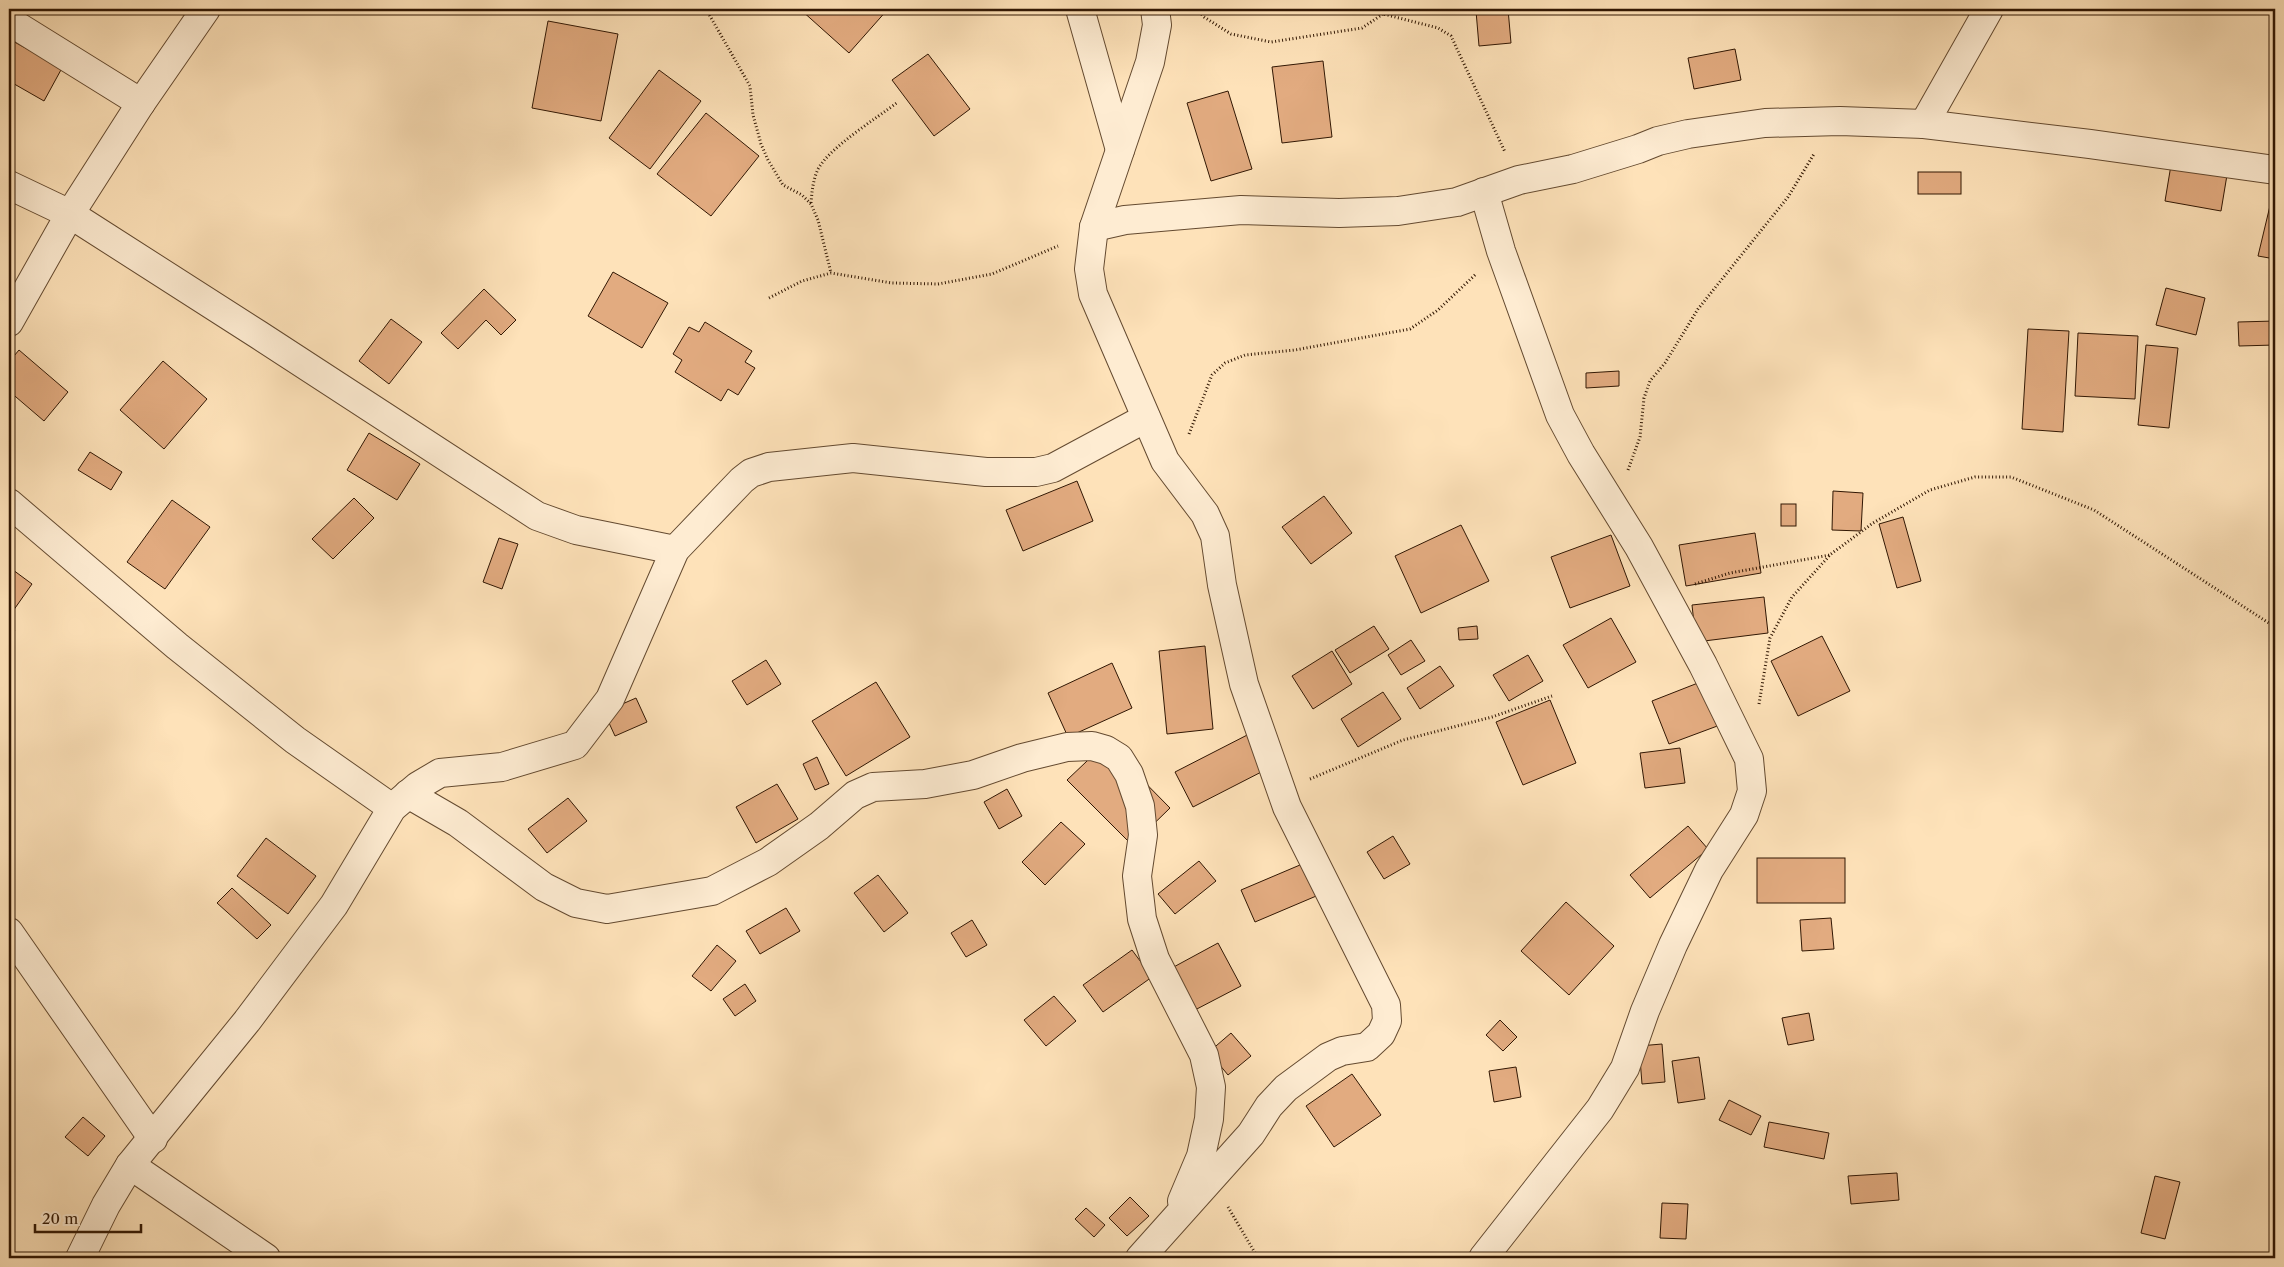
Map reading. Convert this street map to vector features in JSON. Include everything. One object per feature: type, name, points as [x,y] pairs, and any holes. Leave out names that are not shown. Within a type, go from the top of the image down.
[{"type":"street","points":[[9,322],[70,214],[141,104],[206,9]]},
{"type":"street","points":[[1080,9],[1120,150]]},
{"type":"street","points":[[1140,1258],[1212,1179],[1250,1134],[1269,1106],[1286,1088],[1328,1057],[1342,1051],[1367,1047],[1381,1034],[1387,1021],[1386,1005],[1287,807],[1244,684],[1222,585],[1215,536],[1205,514],[1165,461],[1093,294],[1089,268],[1094,227],[1150,62],[1157,25],[1155,9]]},
{"type":"street","points":[[1924,124],[1989,9]]},
{"type":"street","points":[[9,21],[141,104]]},
{"type":"street","points":[[1094,227],[1125,220],[1241,210],[1398,211],[1457,202],[1518,180],[1573,170],[1658,141],[1688,134],[1765,124],[1840,121],[1924,124],[2090,144],[2275,170]]},
{"type":"street","points":[[9,185],[70,214],[259,334],[537,516],[576,530],[674,550]]},
{"type":"street","points":[[1482,1258],[1600,1109],[1625,1068],[1645,1011],[1673,945],[1709,870],[1744,815],[1752,791],[1752,775],[1746,752],[1665,593],[1613,502],[1581,454],[1560,415],[1501,251],[1484,192]]},
{"type":"street","points":[[80,1258],[106,1205],[130,1165],[248,1021],[334,905],[400,801],[440,773],[502,767],[575,745],[610,699],[674,550],[742,480],[751,473],[769,467],[853,458],[986,472],[1036,472],[1053,468],[1146,418]]},
{"type":"street","points":[[9,503],[177,646],[295,740],[400,801],[458,823],[544,888],[576,903],[607,909],[712,891],[768,862],[819,826],[855,795],[873,787],[925,784],[973,775],[1022,758],[1067,747],[1092,746],[1106,750],[1119,758],[1129,774],[1140,806],[1143,835],[1137,876],[1142,919],[1155,959],[1204,1056],[1210,1087],[1209,1118],[1201,1156],[1172,1223]]},
{"type":"street","points":[[9,932],[153,1139]]},
{"type":"street","points":[[130,1165],[266,1258]]},
{"type":"path","points":[[706,9],[750,86],[760,144],[776,176],[784,185],[802,195],[811,204],[818,220],[831,273]]},
{"type":"path","points":[[1197,9],[1204,17],[1231,34],[1271,42],[1362,28],[1383,14],[1386,9]]},
{"type":"path","points":[[1364,9],[1438,28],[1451,36],[1518,180]]},
{"type":"path","points":[[811,204],[814,178],[819,167],[835,151],[898,102]]},
{"type":"path","points":[[1613,502],[1640,437],[1644,398],[1650,380],[1665,363],[1698,309],[1788,197],[1805,166],[1840,121]]},
{"type":"path","points":[[769,298],[802,282],[831,273],[892,283],[938,284],[992,274],[1053,248],[1094,227]]},
{"type":"path","points":[[1184,487],[1183,459],[1187,439],[1212,375],[1225,363],[1245,355],[1295,350],[1410,329],[1438,310],[1501,251]]},
{"type":"path","points":[[1758,710],[1770,638],[1792,597],[1831,554],[1872,523],[1930,490],[1975,477],[2011,477],[2094,510],[2275,627]]},
{"type":"path","points":[[1665,593],[1730,573],[1831,554]]},
{"type":"path","points":[[1282,791],[1403,740],[1492,716],[1552,696]]},
{"type":"path","points":[[1212,1179],[1258,1258]]},
{"type":"building","points":[[802,9],[888,9],[849,53]]},
{"type":"building","points":[[1508,9],[1511,43],[1479,46],[1476,11]]},
{"type":"building","points":[[548,21],[618,34],[601,121],[532,108]]},
{"type":"building","points":[[9,39],[62,68],[44,101],[9,81]]},
{"type":"building","points":[[1735,49],[1741,80],[1694,89],[1688,58]]},
{"type":"building","points":[[928,54],[970,109],[934,136],[892,80]]},
{"type":"building","points":[[1323,61],[1332,137],[1282,143],[1272,67]]},
{"type":"building","points":[[659,70],[701,101],[650,169],[609,138]]},
{"type":"building","points":[[1228,91],[1252,169],[1211,181],[1187,103]]},
{"type":"building","points":[[706,113],[759,156],[711,216],[657,174]]},
{"type":"building","points":[[2171,165],[2227,175],[2221,211],[2165,201]]},
{"type":"building","points":[[1918,172],[1961,172],[1961,194],[1918,194]]},
{"type":"building","points":[[2275,189],[2275,259],[2258,256]]},
{"type":"building","points":[[613,272],[668,303],[642,348],[588,316]]},
{"type":"building","points":[[2166,288],[2205,298],[2196,335],[2156,325]]},
{"type":"building","points":[[484,289],[516,320],[501,335],[486,320],[458,349],[441,333]]},
{"type":"building","points":[[391,319],[422,342],[389,384],[359,361]]},
{"type":"building","points":[[2275,321],[2275,345],[2239,346],[2238,322]]},
{"type":"building","points":[[705,322],[752,351],[745,362],[755,368],[738,395],[728,389],[721,401],[675,372],[682,360],[673,354],[689,327],[699,332]]},
{"type":"building","points":[[2028,329],[2069,331],[2063,432],[2022,429]]},
{"type":"building","points":[[2078,333],[2138,336],[2135,399],[2075,396]]},
{"type":"building","points":[[2146,345],[2178,348],[2169,428],[2138,425]]},
{"type":"building","points":[[19,350],[68,392],[44,421],[9,391],[9,362]]},
{"type":"building","points":[[163,361],[207,399],[164,449],[120,410]]},
{"type":"building","points":[[1619,371],[1619,386],[1586,388],[1586,373]]},
{"type":"building","points":[[369,433],[420,464],[397,500],[347,470]]},
{"type":"building","points":[[90,452],[122,472],[111,490],[78,470]]},
{"type":"building","points":[[1077,481],[1093,521],[1023,551],[1006,510]]},
{"type":"building","points":[[1833,491],[1863,493],[1861,531],[1832,530]]},
{"type":"building","points":[[1324,496],[1352,533],[1311,564],[1282,527]]},
{"type":"building","points":[[354,498],[374,518],[333,559],[312,539]]},
{"type":"building","points":[[172,500],[210,527],[165,589],[127,562]]},
{"type":"building","points":[[1781,504],[1796,504],[1796,526],[1781,526]]},
{"type":"building","points":[[1903,517],[1921,581],[1897,588],[1879,524]]},
{"type":"building","points":[[1461,525],[1489,581],[1421,613],[1395,556]]},
{"type":"building","points":[[1755,533],[1761,573],[1686,586],[1679,545]]},
{"type":"building","points":[[1611,535],[1630,586],[1570,608],[1551,557]]},
{"type":"building","points":[[499,538],[518,544],[502,589],[483,582]]},
{"type":"building","points":[[9,567],[32,584],[13,611],[9,608]]},
{"type":"building","points":[[1764,597],[1768,633],[1696,642],[1692,605]]},
{"type":"building","points":[[1611,618],[1636,662],[1588,688],[1563,645]]},
{"type":"building","points":[[9,624],[15,630],[9,637]]},
{"type":"building","points":[[1374,626],[1389,649],[1350,673],[1335,650]]},
{"type":"building","points":[[1477,626],[1478,639],[1459,640],[1458,628]]},
{"type":"building","points":[[1822,636],[1850,691],[1798,716],[1771,661]]},
{"type":"building","points":[[1411,640],[1425,661],[1401,675],[1388,655]]},
{"type":"building","points":[[1205,646],[1213,729],[1167,734],[1159,651]]},
{"type":"building","points":[[1332,651],[1352,684],[1313,709],[1292,676]]},
{"type":"building","points":[[1528,655],[1543,681],[1509,701],[1493,675]]},
{"type":"building","points":[[766,660],[781,684],[747,705],[732,681]]},
{"type":"building","points":[[1112,663],[1132,708],[1068,737],[1048,693]]},
{"type":"building","points":[[1440,666],[1454,686],[1420,709],[1407,688]]},
{"type":"building","points":[[1703,681],[1720,725],[1669,744],[1652,701]]},
{"type":"building","points":[[876,682],[910,737],[846,776],[812,721]]},
{"type":"building","points":[[1383,692],[1401,719],[1358,747],[1341,719]]},
{"type":"building","points":[[636,698],[647,722],[615,736],[604,712]]},
{"type":"building","points":[[1550,700],[1576,763],[1523,785],[1496,722]]},
{"type":"building","points":[[1255,731],[1273,766],[1193,807],[1175,772]]},
{"type":"building","points":[[1106,743],[1170,808],[1132,845],[1067,780]]},
{"type":"building","points":[[1680,748],[1685,783],[1645,788],[1640,753]]},
{"type":"building","points":[[817,757],[829,784],[815,790],[803,764]]},
{"type":"building","points":[[777,784],[798,819],[756,843],[736,807]]},
{"type":"building","points":[[1007,789],[1022,816],[999,829],[984,802]]},
{"type":"building","points":[[568,798],[587,821],[547,853],[528,829]]},
{"type":"building","points":[[1061,822],[1085,844],[1045,885],[1022,862]]},
{"type":"building","points":[[1688,826],[1708,849],[1650,898],[1630,875]]},
{"type":"building","points":[[1393,836],[1410,864],[1384,879],[1367,852]]},
{"type":"building","points":[[266,838],[316,876],[288,914],[237,876]]},
{"type":"building","points":[[1757,858],[1845,858],[1845,903],[1757,903]]},
{"type":"building","points":[[1199,861],[1216,881],[1175,914],[1158,894]]},
{"type":"building","points":[[1307,862],[1321,894],[1255,922],[1241,890]]},
{"type":"building","points":[[878,875],[908,913],[884,932],[854,893]]},
{"type":"building","points":[[232,888],[271,925],[257,939],[217,903]]},
{"type":"building","points":[[1566,902],[1614,946],[1569,995],[1521,951]]},
{"type":"building","points":[[786,908],[800,931],[760,954],[746,931]]},
{"type":"building","points":[[1831,918],[1834,949],[1802,951],[1800,920]]},
{"type":"building","points":[[972,920],[987,945],[966,957],[951,933]]},
{"type":"building","points":[[1218,943],[1241,986],[1193,1011],[1170,969]]},
{"type":"building","points":[[717,945],[736,961],[711,991],[692,976]]},
{"type":"building","points":[[1132,950],[1152,977],[1103,1012],[1083,985]]},
{"type":"building","points":[[745,984],[756,1001],[735,1016],[723,999]]},
{"type":"building","points":[[1054,996],[1076,1021],[1046,1046],[1024,1020]]},
{"type":"building","points":[[1809,1013],[1814,1040],[1788,1045],[1782,1018]]},
{"type":"building","points":[[1500,1020],[1517,1037],[1503,1051],[1486,1035]]},
{"type":"building","points":[[1231,1033],[1251,1056],[1228,1075],[1209,1052]]},
{"type":"building","points":[[1662,1044],[1665,1082],[1642,1084],[1639,1046]]},
{"type":"building","points":[[1699,1057],[1705,1099],[1678,1103],[1672,1061]]},
{"type":"building","points":[[1516,1067],[1521,1097],[1494,1102],[1489,1071]]},
{"type":"building","points":[[1352,1074],[1381,1115],[1334,1147],[1306,1106]]},
{"type":"building","points":[[1729,1100],[1761,1116],[1751,1135],[1719,1120]]},
{"type":"building","points":[[83,1117],[105,1136],[88,1156],[65,1137]]},
{"type":"building","points":[[1769,1122],[1829,1133],[1824,1159],[1764,1147]]},
{"type":"building","points":[[1897,1173],[1899,1200],[1851,1204],[1848,1176]]},
{"type":"building","points":[[2155,1176],[2180,1182],[2165,1239],[2141,1233]]},
{"type":"building","points":[[1130,1197],[1149,1216],[1127,1236],[1109,1218]]},
{"type":"building","points":[[1662,1203],[1688,1204],[1686,1239],[1660,1238]]},
{"type":"building","points":[[1086,1208],[1105,1225],[1094,1237],[1075,1219]]}]
